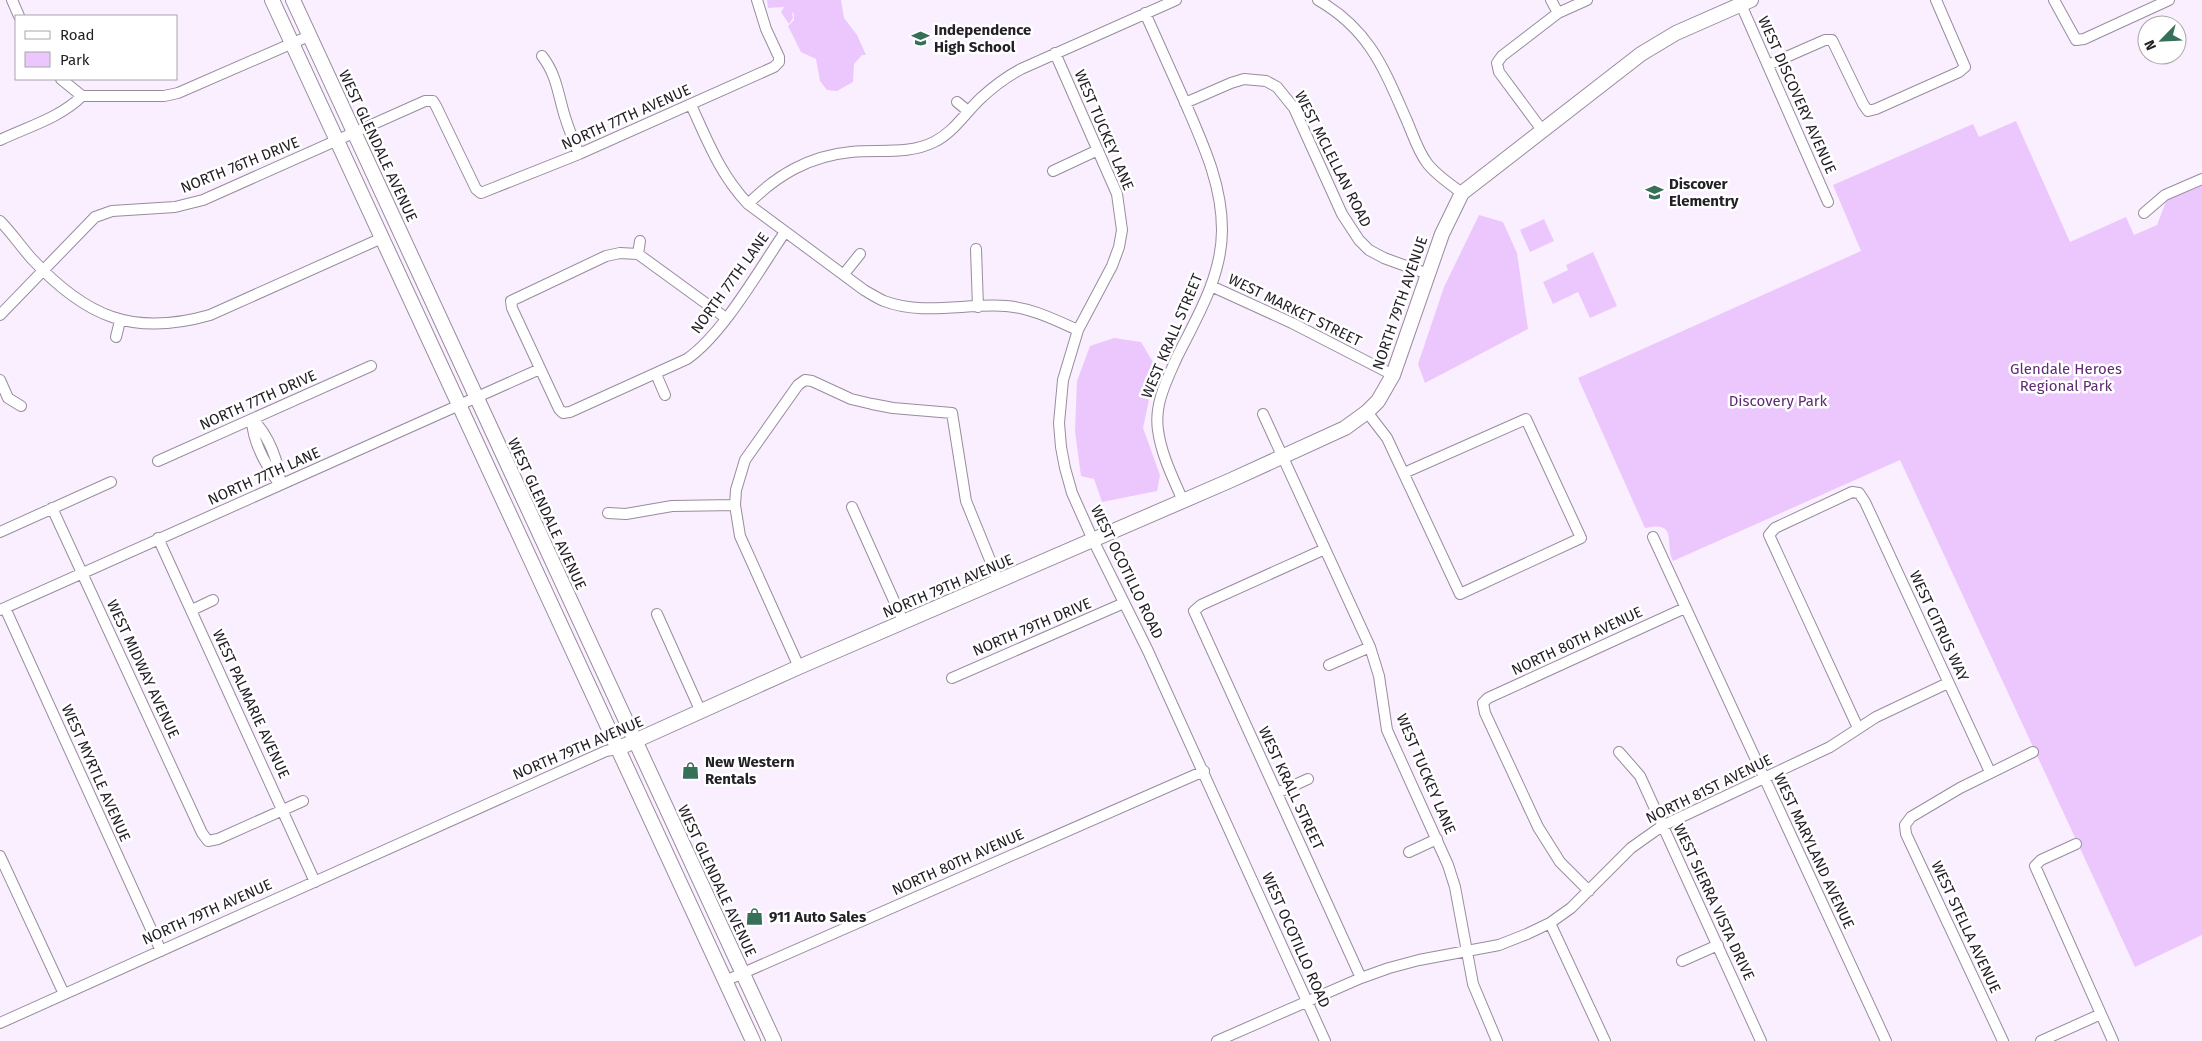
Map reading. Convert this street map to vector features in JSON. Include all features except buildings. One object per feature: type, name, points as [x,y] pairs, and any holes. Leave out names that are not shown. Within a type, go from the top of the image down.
[{"type":"main road","points":[[272,0],[617,749],[754,1041]]},
{"type":"main road","name":"WEST GLENDALE AVENUE","points":[[292,0],[772,1037]]},
{"type":"main road","name":"NORTH 79TH AVENUE","points":[[617,749],[799,667],[999,582],[1345,428],[1367,412],[1378,401],[1393,375],[1442,234],[1462,193],[1653,46],[1744,1]]},
{"type":"street","points":[[12,0],[19,15]]},
{"type":"street","name":"NORTH 77TH AVENUE","points":[[481,193],[579,154],[774,66],[779,62],[779,57],[761,17],[757,0]]},
{"type":"street","points":[[748,204],[768,184],[784,172],[805,162],[851,152],[916,149],[934,142],[950,132],[968,111],[999,82],[1055,54],[1176,0]]},
{"type":"street","points":[[1318,0],[1353,25],[1365,39],[1392,87],[1422,156],[1436,174],[1462,193]]},
{"type":"street","points":[[1551,0],[1558,13]]},
{"type":"street","points":[[1542,130],[1499,72],[1496,63],[1502,56],[1558,13],[1587,0]]},
{"type":"street","points":[[1768,65],[1825,40],[1832,40],[1868,111],[1959,72],[1965,67],[1936,0]]},
{"type":"street","points":[[2054,0],[2076,40],[2084,39],[2169,0]]},
{"type":"street","name":"WEST DISCOVERY AVENUE","points":[[1744,1],[1768,65],[1828,202]]},
{"type":"street","name":"WEST KRALL STREET","points":[[1145,13],[1212,168],[1220,207],[1222,231],[1211,286],[1169,375],[1158,409],[1157,428],[1162,448],[1183,501]]},
{"type":"street","points":[[62,80],[82,96],[164,96],[178,93],[309,36]]},
{"type":"street","name":"WEST TUCKEY LANE","points":[[1055,54],[1117,194],[1122,230],[1119,247],[1112,266],[1078,330]]},
{"type":"street","points":[[542,56],[550,65],[557,83],[564,116],[579,154]]},
{"type":"street","name":"WEST MCLELLAN ROAD","points":[[1185,103],[1244,79],[1266,81],[1277,87],[1294,108],[1342,214],[1358,240],[1369,250],[1384,258],[1428,274]]},
{"type":"street","points":[[0,140],[60,112],[73,105],[82,96]]},
{"type":"street","name":"NORTH 76TH DRIVE","points":[[0,315],[86,225],[103,214],[122,210],[175,207],[190,204],[354,134],[425,101],[432,101],[476,189],[481,193]]},
{"type":"street","points":[[957,102],[968,111]]},
{"type":"street","points":[[691,105],[720,169],[732,187],[748,204],[864,290],[884,301],[908,307],[945,309],[1006,306],[1034,311],[1078,330]]},
{"type":"street","points":[[1053,171],[1098,150]]},
{"type":"street","points":[[2144,213],[2165,195],[2202,179]]},
{"type":"street","points":[[0,222],[44,271],[78,300],[120,321],[148,324],[174,323],[210,315],[382,238]]},
{"type":"street","name":"NORTH 77TH LANE","points":[[2,609],[540,369],[559,409],[563,413],[570,412],[656,374],[687,359],[700,350],[726,318],[785,232]]},
{"type":"street","points":[[638,254],[640,241]]},
{"type":"street","points":[[976,249],[978,307]]},
{"type":"street","points":[[540,369],[512,308],[511,301],[606,256],[620,253],[638,254],[726,318]]},
{"type":"street","points":[[844,274],[860,254]]},
{"type":"street","name":"WEST MARKET STREET","points":[[1211,286],[1292,323],[1393,375]]},
{"type":"street","points":[[116,337],[120,321]]},
{"type":"street","name":"WEST OCOTILLO ROAD","points":[[1078,330],[1063,380],[1059,423],[1061,447],[1068,476],[1093,540],[1204,771],[1325,1041]]},
{"type":"street","name":"NORTH 77TH DRIVE","points":[[158,461],[371,366]]},
{"type":"street","points":[[656,374],[665,395]]},
{"type":"street","points":[[0,380],[8,398],[21,406]]},
{"type":"street","points":[[799,667],[740,536],[735,505],[737,482],[744,460],[798,386],[805,380],[812,381],[851,399],[893,408],[952,413],[966,501],[999,582]]},
{"type":"street","points":[[1367,412],[1383,430],[1460,594],[1581,538],[1526,419],[1404,473]]},
{"type":"street","name":"WEST TUCKEY LANE","points":[[1263,414],[1370,647],[1379,676],[1388,730],[1448,865],[1455,888],[1476,993],[1496,1040]]},
{"type":"street","points":[[252,419],[252,430],[271,472],[280,485]]},
{"type":"street","points":[[0,532],[111,482]]},
{"type":"street","name":"WEST CITRUS WAY","points":[[1858,728],[1769,535],[1775,528],[1852,492],[1859,493],[1990,772]]},
{"type":"street","points":[[608,513],[626,514],[672,506],[735,505]]},
{"type":"street","points":[[852,507],[904,623]]},
{"type":"street","name":"WEST MIDWAY AVENUE","points":[[52,508],[202,833],[208,841],[218,839],[283,810]]},
{"type":"street","name":"WEST MARYLAND AVENUE","points":[[1653,537],[1886,1041]]},
{"type":"street","name":"WEST PALMARIE AVENUE","points":[[158,538],[316,882]]},
{"type":"street","name":"WEST KRALL STREET","points":[[1325,549],[1201,605],[1194,610],[1196,620],[1361,978]]},
{"type":"street","points":[[192,610],[214,600]]},
{"type":"street","name":"NORTH 79TH DRIVE","points":[[952,678],[1124,603]]},
{"type":"street","name":"NORTH 80TH AVENUE","points":[[1589,891],[1560,862],[1538,827],[1485,713],[1483,703],[1488,698],[1685,608]]},
{"type":"street","name":"WEST MYRTLE AVENUE","points":[[2,609],[161,951]]},
{"type":"street","points":[[656,614],[701,712]]},
{"type":"street","points":[[1329,665],[1370,647]]},
{"type":"street","name":"NORTH 81ST AVENUE","points":[[1217,1041],[1361,978],[1401,964],[1513,941],[1550,923],[1571,908],[1631,848],[1662,826],[1830,747],[1883,713],[1948,683]]},
{"type":"street","name":"NORTH 79TH AVENUE","points":[[0,1023],[606,751],[617,749]]},
{"type":"street","name":"WEST SIERRA VISTA DRIVE","points":[[1619,752],[1640,776],[1761,1041]]},
{"type":"street","points":[[1990,772],[2034,752]]},
{"type":"street","name":"NORTH 80TH AVENUE","points":[[725,981],[1204,771]]},
{"type":"street","name":"WEST STELLA AVENUE","points":[[1990,772],[1911,817],[1905,825],[1906,834],[2003,1041]]},
{"type":"street","points":[[1277,793],[1308,779]]},
{"type":"street","points":[[283,810],[303,801]]},
{"type":"street","points":[[1409,852],[1437,839]]},
{"type":"street","points":[[2076,844],[2041,860],[2035,866],[2113,1041]]},
{"type":"street","points":[[0,856],[64,994]]},
{"type":"street","points":[[1550,923],[1605,1041]]},
{"type":"street","points":[[1682,961],[1718,945]]},
{"type":"street","points":[[2041,1041],[2101,1014]]},
{"type":"street","points":[[754,1041],[772,1037]]},
{"type":"green space","points":[[767,0],[841,0],[844,18],[857,35],[866,55],[862,55],[854,64],[853,82],[837,91],[827,90],[820,81],[816,59],[801,52],[788,26],[794,20],[794,14],[792,12],[793,18],[789,24],[781,12],[784,7],[768,8]]},
{"type":"green space","name":"Glendale Heroes Regional Park","points":[[2016,121],[2070,242],[2126,217],[2134,235],[2157,225],[2167,199],[2202,183],[2202,935],[2135,967],[1900,460],[1673,561],[1666,530],[1656,526],[1645,528],[1578,378],[1861,251],[1833,185],[1973,124],[1979,137]]},
{"type":"green space","points":[[1479,215],[1503,222],[1517,253],[1528,329],[1425,383],[1418,364],[1444,287]]},
{"type":"green space","points":[[1544,219],[1554,241],[1530,252],[1520,230]]},
{"type":"green space","points":[[1593,252],[1617,306],[1590,318],[1578,292],[1553,304],[1543,282],[1568,270],[1566,265]]},
{"type":"green space","points":[[1114,338],[1141,342],[1156,367],[1143,428],[1160,475],[1157,491],[1102,502],[1094,479],[1081,476],[1075,432],[1077,381],[1090,346]]},
{"type":"place","name":"Independence High School","points":[[920,39]]},
{"type":"place","name":"Discover Elementry","points":[[1655,193]]},
{"type":"place","name":"New Western Rentals","points":[[691,771]]},
{"type":"place","name":"911 Auto Sales","points":[[755,917]]},
{"type":"park label","name":"Discovery Park","points":[[1778,401]]}]
